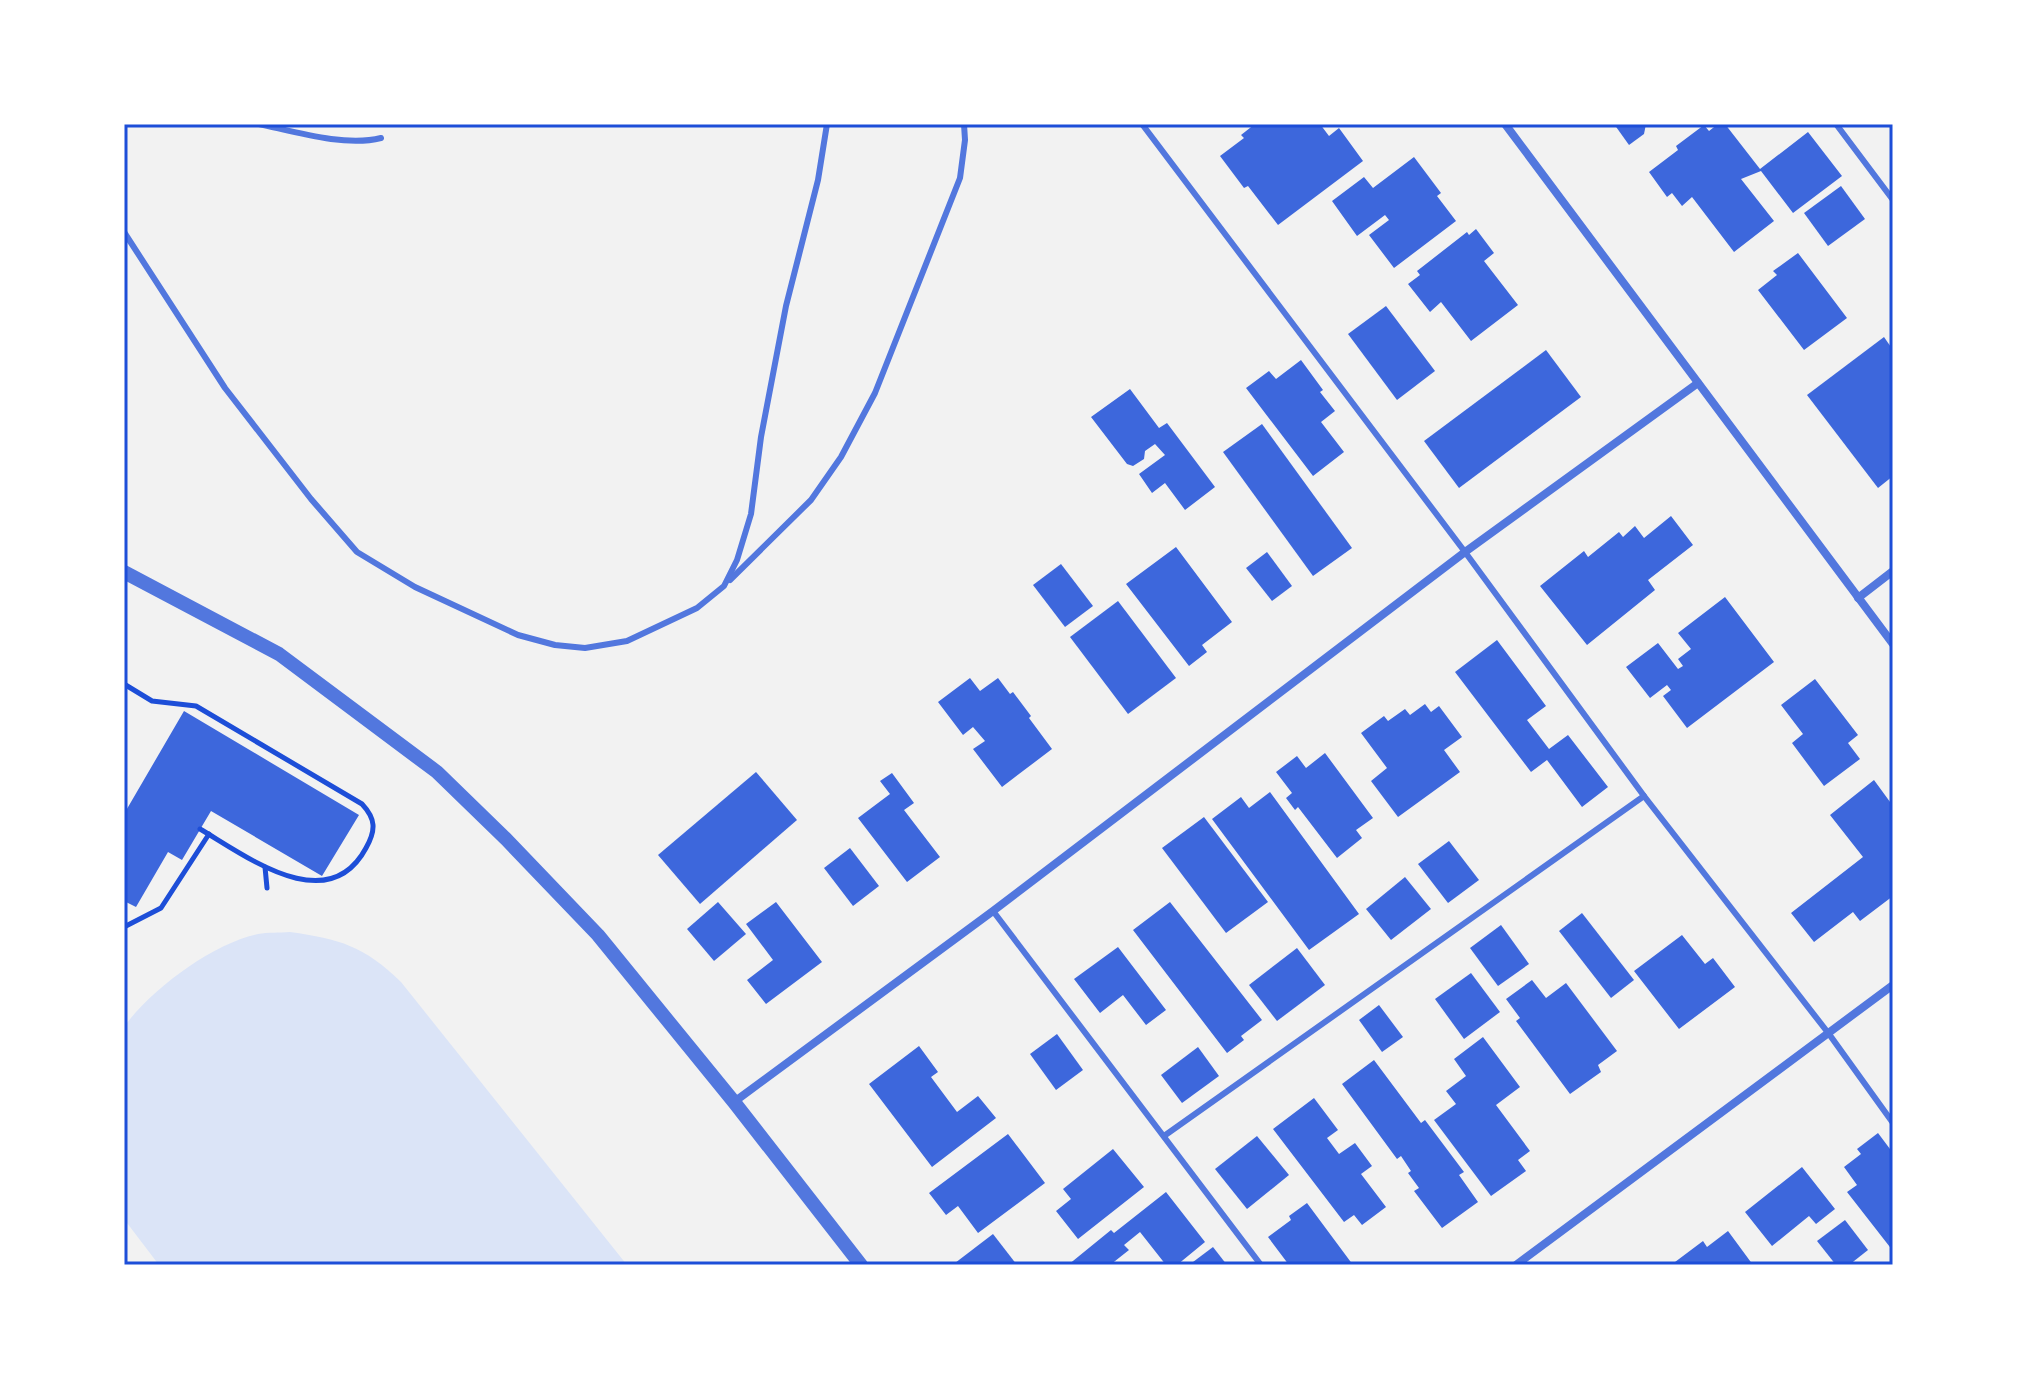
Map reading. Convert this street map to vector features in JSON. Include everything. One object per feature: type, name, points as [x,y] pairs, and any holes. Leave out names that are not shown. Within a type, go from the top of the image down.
[{"type":"street","points":[[1505,124],[1893,644]]},
{"type":"street","points":[[734,1102],[993,911],[1465,552],[1698,383]]},
{"type":"street","points":[[1858,598],[1893,571]]},
{"type":"street","points":[[124,572],[279,654],[437,772],[598,935],[861,1265]]},
{"type":"street","points":[[1516,1265],[1893,985]]},
{"type":"lane","points":[[259,124],[316,137],[367,141],[381,138]]},
{"type":"lane","points":[[724,586],[737,560],[751,514],[761,437],[786,306],[818,180],[827,124]]},
{"type":"lane","points":[[124,232],[234,400],[311,499],[357,552],[415,587],[518,635],[555,645],[585,648],[627,641],[697,608],[724,586],[811,500],[841,457],[875,393],[960,178],[964,124]]},
{"type":"lane","points":[[1142,124],[1465,552],[1644,796],[1829,1034],[1893,1123]]},
{"type":"lane","points":[[1836,124],[1893,200]]},
{"type":"lane","points":[[1164,1136],[1644,796]]},
{"type":"lane","points":[[993,911],[1261,1265]]},
{"type":"path","points":[[124,684],[152,701],[196,706],[362,804],[371,814],[374,825],[368,846],[350,872],[314,881],[296,879],[265,866],[200,829]]},
{"type":"path","points":[[124,927],[161,908],[209,834]]},
{"type":"path","points":[[265,866],[267,888]]},
{"type":"shaded area","points":[[290,932],[350,946],[375,960],[401,982],[627,1265],[159,1265],[124,1219],[124,1027],[166,984],[222,947],[262,933]]},
{"type":"building","points":[[1255,124],[1320,124],[1329,136],[1339,128],[1363,161],[1278,225],[1220,156],[1244,138],[1241,135]]},
{"type":"building","points":[[1614,124],[1646,124],[1644,134],[1629,145]]},
{"type":"building","points":[[1718,124],[1725,124],[1760,169],[1808,132],[1842,176],[1793,213],[1761,171],[1741,179],[1774,221],[1734,252],[1692,197],[1682,206],[1672,193],[1667,197],[1649,172],[1704,125],[1709,131]]},
{"type":"building","points":[[1414,157],[1441,193],[1437,196],[1456,221],[1394,268],[1369,235],[1389,220],[1385,215],[1357,236],[1332,201],[1364,177],[1373,188]]},
{"type":"building","points":[[1841,186],[1865,219],[1828,246],[1804,213]]},
{"type":"building","points":[[1476,229],[1494,253],[1484,261],[1518,305],[1471,341],[1441,302],[1430,312],[1408,284],[1420,275],[1417,271],[1467,232],[1469,235]]},
{"type":"building","points":[[1798,253],[1847,318],[1804,350],[1758,290],[1777,275],[1773,271]]},
{"type":"building","points":[[1386,306],[1435,371],[1397,400],[1348,334]]},
{"type":"building","points":[[1884,337],[1893,350],[1893,476],[1878,488],[1807,395]]},
{"type":"building","points":[[1546,350],[1581,397],[1459,488],[1424,441]]},
{"type":"building","points":[[1301,360],[1335,411],[1321,422],[1344,452],[1313,476],[1246,388],[1269,371],[1276,379]]},
{"type":"building","points":[[1130,389],[1159,428],[1167,423],[1215,487],[1185,510],[1165,483],[1152,493],[1139,474],[1165,455],[1155,444],[1145,451],[1144,459],[1133,466],[1127,464],[1091,417]]},
{"type":"building","points":[[1262,424],[1352,548],[1313,576],[1223,452]]},
{"type":"building","points":[[1671,516],[1693,545],[1648,580],[1655,590],[1587,645],[1540,586],[1584,551],[1588,557],[1619,532],[1623,537],[1635,526],[1644,538]]},
{"type":"building","points":[[1176,547],[1232,622],[1202,645],[1207,652],[1189,666],[1126,584]]},
{"type":"building","points":[[1267,552],[1292,586],[1272,601],[1246,568]]},
{"type":"building","points":[[1061,564],[1093,606],[1065,627],[1033,585]]},
{"type":"building","points":[[1725,597],[1774,662],[1687,728],[1663,696],[1671,690],[1667,685],[1650,698],[1626,667],[1658,643],[1678,669],[1683,666],[1678,659],[1691,649],[1678,633]]},
{"type":"building","points":[[1118,601],[1176,678],[1128,714],[1070,637]]},
{"type":"building","points":[[1497,640],[1546,706],[1527,720],[1549,749],[1568,735],[1608,787],[1582,807],[1547,760],[1531,772],[1455,672]]},
{"type":"building","points":[[970,678],[980,691],[998,678],[1010,694],[1013,692],[1052,749],[1002,787],[973,749],[985,741],[973,727],[963,735],[938,702]]},
{"type":"building","points":[[1815,679],[1858,735],[1848,743],[1860,759],[1824,786],[1792,743],[1803,734],[1781,705]]},
{"type":"building","points":[[1425,704],[1431,712],[1439,706],[1462,737],[1444,750],[1460,772],[1398,817],[1371,781],[1387,768],[1361,733],[1384,716],[1388,721],[1405,709],[1410,715]]},
{"type":"building","points":[[184,711],[359,815],[322,876],[211,811],[182,860],[168,852],[136,907],[124,901],[124,814]]},
{"type":"building","points":[[1325,753],[1373,818],[1356,830],[1362,838],[1337,858],[1298,807],[1295,810],[1286,798],[1292,793],[1276,772],[1297,756],[1306,768]]},
{"type":"building","points":[[756,772],[797,820],[700,904],[658,855]]},
{"type":"building","points":[[892,773],[914,803],[904,810],[940,857],[907,882],[858,818],[890,794],[880,781]]},
{"type":"building","points":[[1874,780],[1893,806],[1893,896],[1860,921],[1853,912],[1814,942],[1791,913],[1863,857],[1830,815]]},
{"type":"building","points":[[1270,792],[1359,914],[1309,950],[1212,819],[1241,797],[1249,808]]},
{"type":"building","points":[[1204,817],[1268,902],[1226,933],[1162,848]]},
{"type":"building","points":[[1449,841],[1479,880],[1448,903],[1418,864]]},
{"type":"building","points":[[850,848],[879,886],[853,906],[824,868]]},
{"type":"building","points":[[1405,877],[1431,909],[1391,940],[1366,909]]},
{"type":"building","points":[[718,902],[746,934],[714,961],[687,929]]},
{"type":"building","points":[[776,902],[822,962],[766,1004],[747,980],[773,960],[746,924]]},
{"type":"building","points":[[1170,902],[1262,1020],[1241,1036],[1244,1040],[1227,1053],[1133,930]]},
{"type":"building","points":[[1582,913],[1634,980],[1611,998],[1559,931]]},
{"type":"building","points":[[1501,925],[1529,964],[1498,986],[1470,948]]},
{"type":"building","points":[[1682,935],[1705,964],[1713,958],[1735,987],[1679,1029],[1634,971]]},
{"type":"building","points":[[1118,947],[1166,1010],[1146,1025],[1123,995],[1100,1013],[1074,979]]},
{"type":"building","points":[[1297,948],[1325,985],[1277,1021],[1249,985]]},
{"type":"building","points":[[1471,973],[1500,1012],[1464,1039],[1435,999]]},
{"type":"building","points":[[1532,980],[1546,998],[1566,983],[1617,1051],[1598,1065],[1601,1072],[1570,1094],[1516,1021],[1520,1018],[1506,999]]},
{"type":"building","points":[[1379,1005],[1403,1037],[1382,1052],[1359,1020]]},
{"type":"building","points":[[1057,1034],[1083,1070],[1056,1090],[1030,1054]]},
{"type":"building","points":[[1483,1037],[1520,1087],[1496,1105],[1530,1151],[1518,1160],[1526,1171],[1491,1196],[1434,1120],[1456,1104],[1446,1091],[1466,1076],[1454,1059]]},
{"type":"building","points":[[919,1046],[938,1072],[931,1077],[957,1112],[978,1096],[996,1118],[932,1167],[869,1084]]},
{"type":"building","points":[[1198,1047],[1219,1076],[1182,1103],[1161,1075]]},
{"type":"building","points":[[1374,1060],[1421,1123],[1425,1120],[1464,1172],[1459,1175],[1478,1202],[1442,1228],[1414,1191],[1419,1188],[1401,1156],[1397,1159],[1342,1084]]},
{"type":"building","points":[[1314,1098],[1338,1130],[1327,1138],[1339,1154],[1355,1143],[1372,1166],[1361,1174],[1386,1207],[1362,1225],[1354,1215],[1344,1222],[1273,1129]]},
{"type":"building","points":[[1878,1133],[1893,1153],[1893,1251],[1847,1192],[1857,1185],[1844,1167],[1861,1154],[1857,1149]]},
{"type":"building","points":[[1008,1134],[1045,1183],[978,1233],[958,1206],[946,1215],[929,1193]]},
{"type":"building","points":[[1257,1136],[1289,1175],[1247,1209],[1215,1169]]},
{"type":"building","points":[[1113,1149],[1144,1187],[1078,1239],[1056,1211],[1071,1199],[1063,1189]]},
{"type":"building","points":[[1802,1167],[1835,1209],[1816,1224],[1809,1216],[1772,1246],[1745,1212]]},
{"type":"building","points":[[1166,1192],[1205,1242],[1177,1265],[1166,1265],[1140,1232],[1124,1245],[1129,1250],[1110,1265],[1068,1265],[1111,1230],[1114,1233]]},
{"type":"building","points":[[1307,1203],[1353,1265],[1289,1265],[1268,1237]]},
{"type":"building","points":[[1845,1220],[1868,1250],[1849,1265],[1836,1265],[1817,1241]]},
{"type":"building","points":[[1728,1231],[1753,1265],[1671,1265],[1703,1241],[1707,1247]]},
{"type":"building","points":[[993,1234],[1017,1265],[956,1265],[955,1263]]},
{"type":"building","points":[[1213,1247],[1227,1265],[1189,1265]]}]
